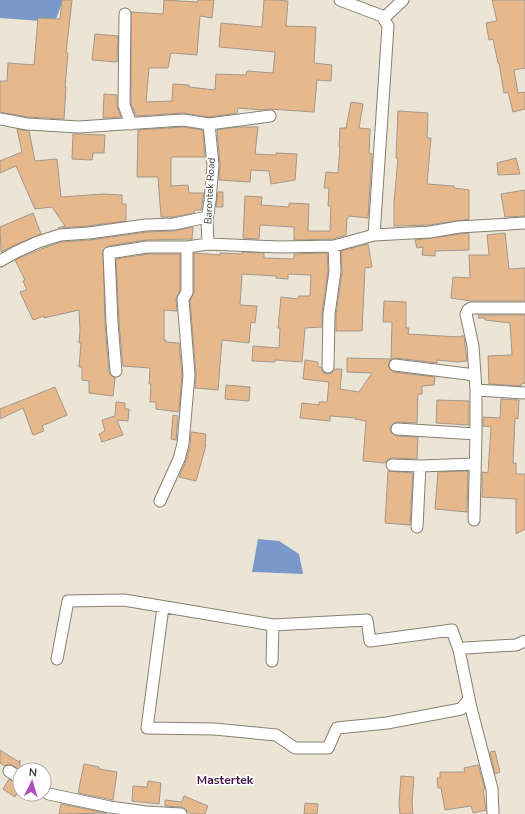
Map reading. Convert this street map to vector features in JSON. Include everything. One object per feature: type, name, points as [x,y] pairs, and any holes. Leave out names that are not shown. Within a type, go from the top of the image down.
[{"type":"street","points":[[340,0],[382,16],[388,26],[374,235]]},
{"type":"street","points":[[384,18],[403,0]]},
{"type":"street","points":[[125,14],[124,105],[131,124]]},
{"type":"street","points":[[0,119],[27,124],[79,127],[183,120],[208,124],[270,116]]},
{"type":"street","name":"Barontek Road","points":[[208,124],[213,165],[207,217],[208,244]]},
{"type":"street","points":[[0,261],[16,252],[60,235],[90,233],[146,225],[174,224],[207,217]]},
{"type":"street","points":[[116,371],[109,253],[147,247],[187,247],[208,244],[280,247],[334,246],[374,235],[430,232],[459,227],[525,223]]},
{"type":"street","points":[[328,367],[329,320],[335,271],[334,246]]},
{"type":"street","points":[[160,501],[179,459],[183,444],[189,376],[183,299],[188,292],[187,247]]},
{"type":"street","points":[[474,520],[476,390],[473,346],[466,314],[471,308],[525,308]]},
{"type":"street","points":[[395,365],[475,374]]},
{"type":"street","points":[[476,390],[525,393]]},
{"type":"street","points":[[397,429],[476,434]]},
{"type":"street","points":[[392,465],[420,466],[476,464]]},
{"type":"street","points":[[417,527],[420,466]]},
{"type":"street","points":[[57,659],[68,600],[124,600],[273,625],[367,620],[370,641],[452,630],[459,650],[469,699],[492,789],[492,814]]},
{"type":"street","points":[[163,607],[147,728],[214,729],[276,735],[295,748],[328,748],[337,728],[387,723],[461,709],[469,699]]},
{"type":"street","points":[[272,661],[273,625]]},
{"type":"street","points":[[459,650],[465,648],[516,645],[525,641]]},
{"type":"street","points":[[52,795],[110,807],[146,812],[181,814]]},
{"type":"water","points":[[0,0],[63,0],[55,22],[0,18]]},
{"type":"water","points":[[258,539],[279,541],[299,554],[303,574],[252,572]]},
{"type":"building","points":[[62,0],[72,0],[66,53],[68,53],[64,119],[28,117],[0,112],[0,81],[7,81],[8,63],[34,65],[38,18],[60,19]]},
{"type":"building","points":[[164,0],[197,2],[198,0],[214,0],[212,18],[200,16],[197,55],[171,53],[168,68],[149,68],[146,102],[172,101],[173,84],[189,85],[189,87],[215,90],[216,74],[246,75],[247,71],[273,73],[275,52],[219,47],[221,23],[262,27],[264,0],[276,0],[288,1],[286,26],[316,27],[314,63],[332,65],[331,81],[317,80],[314,112],[238,108],[237,113],[209,117],[183,113],[136,116],[131,104],[131,12],[163,14]]},
{"type":"building","points":[[492,0],[525,0],[525,68],[514,70],[518,93],[525,92],[525,109],[513,112],[508,92],[504,93],[493,39],[489,40],[486,23],[497,21]]},
{"type":"building","points":[[95,34],[118,36],[117,62],[92,60]]},
{"type":"building","points":[[104,94],[117,95],[117,107],[121,117],[103,118]]},
{"type":"building","points":[[351,102],[363,104],[359,128],[370,129],[369,153],[372,154],[368,218],[349,216],[347,218],[346,235],[333,239],[294,240],[294,227],[260,225],[259,239],[243,238],[245,196],[262,197],[261,205],[289,207],[289,203],[309,204],[308,231],[330,231],[331,206],[328,206],[329,188],[324,188],[326,172],[338,173],[340,128],[346,128]]},
{"type":"building","points":[[398,111],[428,113],[427,138],[431,138],[427,184],[454,186],[454,188],[469,190],[469,219],[429,225],[394,226],[394,203],[398,158],[396,158]]},
{"type":"building","points":[[183,127],[203,130],[205,157],[171,157],[171,186],[188,185],[189,193],[204,193],[201,210],[195,210],[194,213],[173,217],[161,217],[158,177],[137,177],[138,130]]},
{"type":"building","points":[[237,127],[258,127],[255,154],[297,154],[295,180],[271,184],[269,171],[251,170],[250,182],[219,180],[220,164],[217,130]]},
{"type":"building","points":[[17,129],[29,131],[35,161],[57,159],[61,197],[103,194],[122,195],[122,204],[126,204],[126,221],[58,228],[65,226],[52,207],[35,209],[16,166],[0,173],[0,161],[22,152]]},
{"type":"building","points":[[73,134],[105,135],[104,153],[93,153],[92,160],[72,159]]},
{"type":"building","points":[[516,158],[520,174],[498,175],[497,163]]},
{"type":"building","points":[[525,190],[525,216],[505,217],[501,194]]},
{"type":"building","points":[[218,192],[223,192],[223,207],[216,207]]},
{"type":"building","points":[[33,213],[41,234],[1,252],[0,227]]},
{"type":"building","points":[[193,227],[192,239],[146,240],[108,246],[103,250],[105,324],[109,372],[115,378],[113,396],[89,393],[89,381],[82,380],[82,367],[79,367],[81,343],[79,343],[79,310],[44,318],[44,316],[33,320],[20,292],[27,290],[23,281],[25,280],[15,260],[61,242],[90,240],[147,232],[174,231]]},
{"type":"building","points":[[469,233],[469,250],[435,251],[435,256],[422,255],[423,247],[417,248],[415,240]]},
{"type":"building","points":[[505,233],[509,269],[525,268],[525,301],[472,301],[451,298],[453,277],[470,278],[469,255],[489,255],[487,235]]},
{"type":"building","points":[[368,244],[372,267],[365,268],[362,331],[336,331],[336,315],[342,272],[341,251]]},
{"type":"building","points":[[242,252],[264,253],[264,258],[294,259],[294,254],[327,253],[328,271],[322,313],[322,327],[305,328],[302,362],[275,360],[275,362],[252,361],[253,346],[279,348],[280,328],[278,328],[281,297],[298,299],[299,296],[310,296],[311,275],[288,274],[288,279],[276,278],[276,276],[242,274],[240,305],[257,306],[255,323],[251,322],[249,343],[222,340],[218,390],[195,388],[196,374],[190,301],[194,292],[194,253],[220,255],[220,253],[242,254]]},
{"type":"building","points":[[148,254],[180,254],[180,290],[176,299],[177,311],[164,310],[164,340],[166,340],[166,342],[179,343],[182,375],[179,412],[156,409],[156,402],[150,402],[150,368],[123,366],[116,259]]},
{"type":"building","points":[[384,301],[406,302],[406,328],[409,328],[408,334],[464,336],[467,361],[458,362],[437,360],[437,363],[396,358],[390,360],[388,367],[394,372],[435,377],[434,385],[422,386],[422,394],[418,394],[417,423],[397,422],[390,428],[391,432],[396,436],[418,437],[417,459],[392,458],[388,459],[385,463],[363,461],[366,421],[355,419],[356,418],[330,416],[330,421],[300,418],[302,403],[319,405],[319,402],[327,402],[329,382],[303,379],[305,360],[318,362],[318,367],[321,367],[324,373],[327,374],[332,373],[335,369],[342,369],[340,389],[359,392],[372,373],[347,372],[347,358],[391,359],[392,322],[383,322]]},
{"type":"building","points":[[479,315],[525,315],[525,383],[521,384],[521,386],[489,384],[488,356],[512,355],[510,323],[485,320],[485,318],[478,318]]},
{"type":"building","points":[[226,385],[250,387],[249,401],[225,399]]},
{"type":"building","points":[[55,387],[67,415],[42,426],[44,431],[33,435],[23,408],[0,419],[0,409]]},
{"type":"building","points":[[501,399],[519,400],[518,419],[515,418],[513,463],[516,463],[516,474],[525,474],[525,529],[516,534],[516,499],[482,497],[482,472],[488,473],[491,427],[483,426],[483,417],[500,418]]},
{"type":"building","points":[[437,400],[469,401],[469,425],[436,423]]},
{"type":"building","points":[[116,402],[125,403],[125,409],[129,409],[128,421],[117,420],[123,435],[102,442],[99,434],[105,431],[102,420],[115,416]]},
{"type":"building","points":[[173,415],[178,416],[176,440],[171,439]]},
{"type":"building","points":[[191,432],[206,434],[206,445],[196,481],[179,477],[186,461],[190,446]]},
{"type":"building","points":[[388,471],[413,473],[410,525],[385,523]]},
{"type":"building","points":[[468,471],[467,512],[435,509],[438,472]]},
{"type":"building","points":[[0,750],[19,762],[12,762],[12,765],[9,764],[5,766],[0,763]]},
{"type":"building","points":[[495,751],[500,772],[495,774],[490,752]]},
{"type":"building","points":[[84,764],[99,767],[99,769],[117,772],[113,800],[78,793]]},
{"type":"building","points":[[478,765],[485,789],[483,789],[486,810],[473,813],[471,806],[445,810],[441,788],[438,788],[437,778],[440,778],[440,772],[465,772],[464,768]]},
{"type":"building","points":[[401,776],[414,777],[412,803],[413,814],[400,814],[399,803]]},
{"type":"building","points":[[9,779],[12,781],[12,795],[3,789]]},
{"type":"building","points":[[148,781],[161,783],[159,804],[132,801],[133,786],[147,787]]},
{"type":"building","points":[[184,796],[208,806],[205,814],[191,814],[182,807],[165,806],[165,800],[182,802]]},
{"type":"building","points":[[305,803],[318,804],[317,814],[304,814]]},
{"type":"building","points":[[61,804],[107,813],[59,814]]},
{"type":"district","name":"Mastertek","points":[[225,780]]}]
